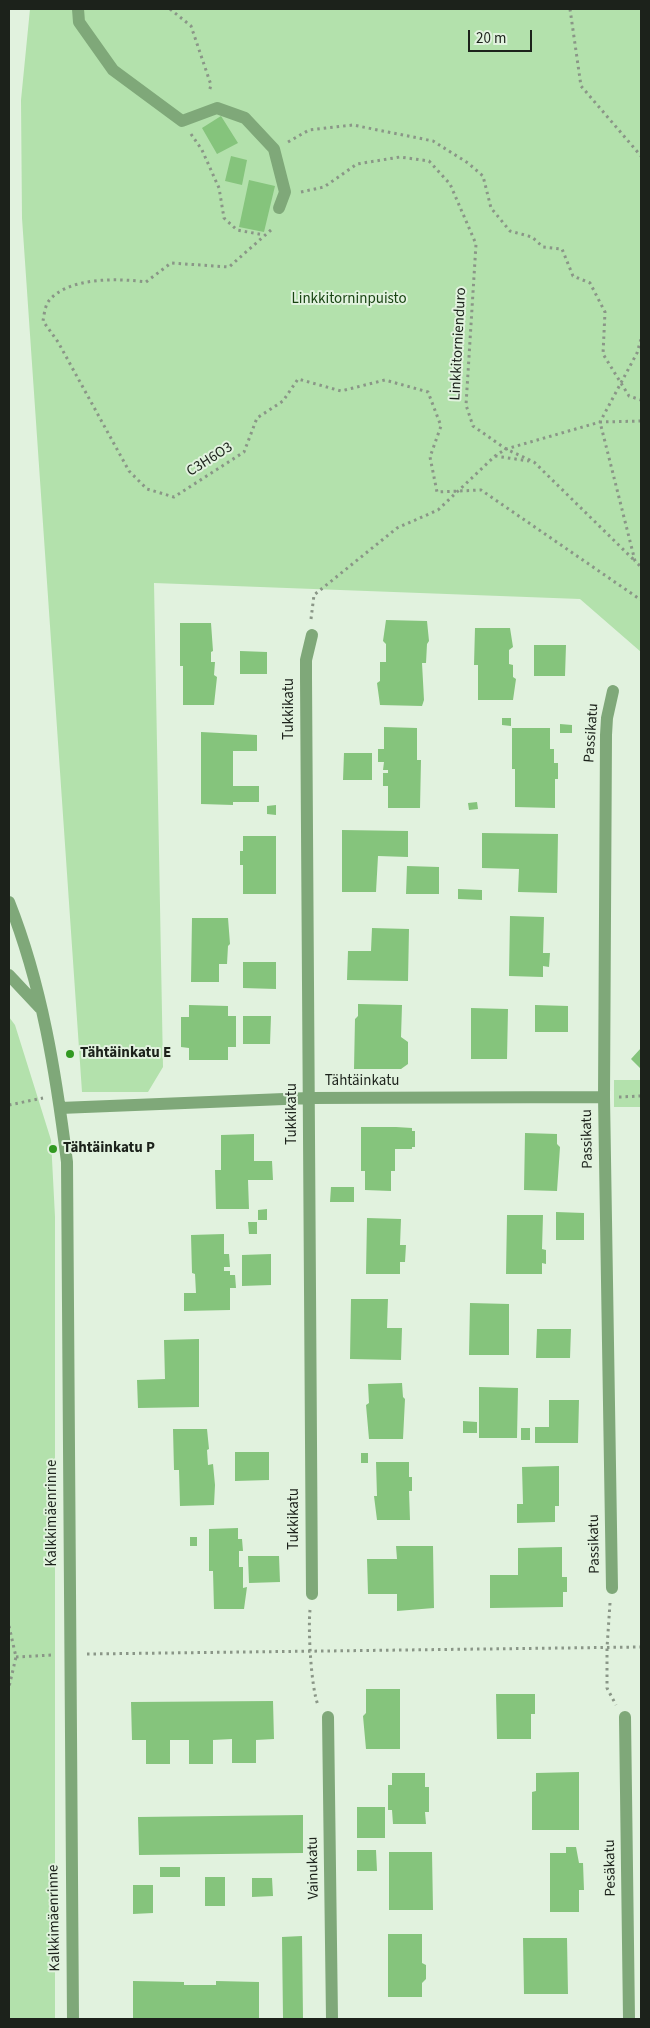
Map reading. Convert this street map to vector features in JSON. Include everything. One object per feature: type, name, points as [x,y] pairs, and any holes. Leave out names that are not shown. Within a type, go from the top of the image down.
[{"type":"street","points":[[78,9],[79,22],[112,70],[182,121],[217,108],[245,118],[274,149],[285,192],[279,208]]},
{"type":"street","name":"Tukkikatu","points":[[312,635],[306,660],[312,1594]]},
{"type":"street","name":"Passikatu","points":[[612,1588],[604,1097],[606,736],[607,718],[613,691]]},
{"type":"street","name":"Kalkkimäenrinne","points":[[9,902],[22,935],[42,1010],[58,1094],[67,1162],[69,1205],[69,1655],[73,2019]]},
{"type":"street","points":[[9,976],[42,1010]]},
{"type":"street","name":"Tähtäinkatu","points":[[60,1108],[309,1098],[604,1097]]},
{"type":"street","name":"Vainukatu","points":[[328,1717],[332,2019]]},
{"type":"street","name":"Pesäkatu","points":[[625,1717],[629,2019]]},
{"type":"path","points":[[170,9],[191,26],[211,85],[204,112]]},
{"type":"path","points":[[570,9],[581,86],[641,156]]},
{"type":"path","points":[[182,121],[202,150],[219,188],[224,218],[237,230],[264,236],[271,230],[279,208]]},
{"type":"path","points":[[274,149],[309,130],[353,125],[433,141],[468,163],[483,176],[491,208],[510,231],[532,237],[543,247],[562,249],[573,276],[590,283],[604,312],[603,354],[630,396],[641,400]]},
{"type":"path","name":"Linkkitornienduro","points":[[285,192],[303,192],[324,187],[357,164],[400,157],[429,162],[450,184],[464,212],[476,244],[466,406],[473,426],[506,449],[534,462],[641,568]]},
{"type":"path","name":"C3H6O3","points":[[271,230],[229,267],[171,263],[146,282],[119,278],[64,287],[48,303],[43,321],[58,342],[129,471],[147,489],[174,497],[244,452],[257,418],[284,401],[298,379],[341,391],[385,380],[428,392],[441,426],[430,457],[437,492],[481,490],[641,600]]},
{"type":"path","points":[[635,561],[600,422],[641,339]]},
{"type":"path","points":[[312,635],[311,614],[314,595],[396,528],[438,510],[495,456],[506,449],[600,422],[641,421]]},
{"type":"path","points":[[495,456],[534,462]]},
{"type":"path","points":[[9,1106],[58,1094]]},
{"type":"path","points":[[612,1588],[606,1648],[607,1688],[616,1706],[625,1717]]},
{"type":"path","points":[[312,1594],[309,1621],[314,1695],[318,1705],[328,1717]]},
{"type":"path","points":[[9,1626],[16,1657],[9,1687]]},
{"type":"path","points":[[16,1657],[641,1646]]},
{"type":"green space","name":"Linkkitorninpuisto","points":[[30,9],[641,9],[641,652],[580,599],[154,583],[163,1067],[148,1092],[82,1092],[22,218],[21,100]]},
{"type":"green space","points":[[9,1017],[15,1025],[51,1140],[55,1217],[55,2019],[9,2019]]},
{"type":"green space","points":[[614,1080],[641,1080],[641,1107],[614,1107]]},
{"type":"building","points":[[221,116],[238,143],[217,154],[202,128]]},
{"type":"building","points":[[231,156],[247,160],[242,185],[225,181]]},
{"type":"building","points":[[249,180],[275,186],[264,232],[239,227]]},
{"type":"building","points":[[386,620],[427,621],[429,641],[427,644],[426,663],[422,663],[424,700],[422,706],[380,705],[377,683],[380,681],[380,662],[386,662],[386,644],[383,641]]},
{"type":"building","points":[[180,623],[211,623],[213,651],[211,652],[211,662],[215,662],[214,675],[217,677],[214,705],[183,705],[183,666],[180,666]]},
{"type":"building","points":[[475,628],[510,628],[513,647],[509,650],[509,664],[513,665],[513,677],[516,679],[513,700],[478,700],[478,665],[474,665]]},
{"type":"building","points":[[534,645],[566,645],[565,676],[534,676]]},
{"type":"building","points":[[240,651],[267,652],[267,674],[240,674]]},
{"type":"building","points":[[502,718],[511,718],[511,726],[502,725]]},
{"type":"building","points":[[560,724],[572,725],[572,733],[560,733]]},
{"type":"building","points":[[384,727],[417,728],[417,760],[421,760],[420,808],[388,808],[388,786],[383,786],[383,773],[388,773],[388,770],[383,770],[384,762],[378,762],[378,749],[384,749]]},
{"type":"building","points":[[512,728],[550,728],[550,749],[554,749],[554,763],[558,763],[558,779],[555,779],[555,808],[515,807],[515,769],[512,769]]},
{"type":"building","points":[[201,732],[257,735],[257,751],[233,751],[233,786],[259,786],[259,802],[233,802],[233,805],[201,804]]},
{"type":"building","points":[[344,753],[372,753],[372,780],[343,780]]},
{"type":"building","points":[[477,802],[478,809],[469,810],[468,803]]},
{"type":"building","points":[[276,805],[276,815],[267,814],[267,806]]},
{"type":"building","points":[[342,830],[408,831],[408,857],[378,856],[376,892],[342,892]]},
{"type":"building","points":[[482,833],[558,834],[557,893],[518,892],[519,869],[482,868]]},
{"type":"building","points":[[243,836],[276,836],[276,894],[243,894],[243,865],[240,865],[240,851],[243,851]]},
{"type":"building","points":[[407,866],[439,867],[439,894],[406,894]]},
{"type":"building","points":[[458,889],[482,890],[482,900],[458,899]]},
{"type":"building","points":[[510,916],[544,917],[543,953],[550,953],[549,967],[543,966],[543,977],[509,976]]},
{"type":"building","points":[[192,918],[228,918],[230,944],[228,946],[227,964],[219,964],[219,982],[191,982]]},
{"type":"building","points":[[372,928],[409,929],[408,981],[347,980],[348,951],[371,951]]},
{"type":"building","points":[[243,962],[276,962],[276,989],[243,988]]},
{"type":"building","points":[[358,1004],[402,1005],[401,1037],[408,1042],[408,1064],[401,1069],[354,1069],[355,1019],[358,1016]]},
{"type":"building","points":[[189,1005],[228,1006],[228,1016],[236,1016],[236,1047],[228,1047],[228,1060],[189,1060],[189,1048],[181,1047],[181,1017],[189,1017]]},
{"type":"building","points":[[535,1005],[568,1006],[568,1032],[535,1032]]},
{"type":"building","points":[[471,1008],[508,1009],[507,1059],[471,1059]]},
{"type":"building","points":[[243,1016],[271,1016],[270,1044],[243,1044]]},
{"type":"building","points":[[641,1048],[641,1069],[631,1059]]},
{"type":"building","points":[[361,1127],[412,1128],[412,1131],[415,1131],[415,1147],[412,1147],[412,1149],[395,1149],[395,1171],[391,1171],[391,1191],[365,1190],[365,1171],[361,1171]]},
{"type":"building","points":[[525,1133],[557,1134],[557,1144],[560,1147],[557,1191],[524,1190]]},
{"type":"building","points":[[254,1134],[254,1161],[272,1161],[273,1180],[248,1180],[249,1209],[216,1209],[215,1170],[221,1170],[221,1135]]},
{"type":"building","points":[[331,1187],[354,1187],[354,1202],[330,1202]]},
{"type":"building","points":[[267,1209],[267,1220],[258,1220],[258,1210]]},
{"type":"building","points":[[556,1212],[584,1213],[584,1240],[556,1240]]},
{"type":"building","points":[[507,1215],[543,1215],[542,1249],[546,1250],[546,1264],[542,1263],[542,1274],[506,1274]]},
{"type":"building","points":[[367,1218],[401,1219],[400,1245],[406,1245],[405,1262],[400,1262],[400,1274],[366,1274]]},
{"type":"building","points":[[248,1222],[257,1222],[257,1234],[249,1234]]},
{"type":"building","points":[[224,1234],[224,1254],[229,1254],[230,1267],[224,1267],[224,1271],[230,1271],[230,1275],[235,1275],[236,1288],[230,1288],[230,1310],[184,1311],[184,1293],[196,1293],[195,1274],[192,1273],[191,1235]]},
{"type":"building","points":[[271,1254],[271,1285],[242,1286],[242,1255]]},
{"type":"building","points":[[351,1299],[388,1299],[387,1328],[402,1328],[401,1360],[350,1359]]},
{"type":"building","points":[[470,1303],[509,1304],[509,1355],[469,1355]]},
{"type":"building","points":[[537,1329],[571,1329],[570,1358],[536,1358]]},
{"type":"building","points":[[199,1339],[199,1407],[138,1408],[137,1380],[165,1379],[164,1340]]},
{"type":"building","points":[[402,1383],[403,1397],[405,1399],[403,1439],[369,1439],[366,1405],[369,1403],[368,1384]]},
{"type":"building","points":[[479,1387],[518,1388],[517,1438],[479,1438]]},
{"type":"building","points":[[549,1400],[579,1400],[578,1443],[535,1443],[535,1427],[549,1427]]},
{"type":"building","points":[[463,1421],[477,1422],[477,1433],[463,1433]]},
{"type":"building","points":[[521,1428],[530,1428],[530,1440],[521,1440]]},
{"type":"building","points":[[173,1429],[207,1429],[208,1465],[213,1464],[215,1485],[214,1505],[180,1506],[179,1470],[174,1470]]},
{"type":"building","points":[[235,1452],[269,1452],[269,1480],[235,1481]]},
{"type":"building","points":[[361,1453],[368,1453],[368,1463],[361,1463]]},
{"type":"building","points":[[376,1462],[409,1462],[409,1477],[412,1477],[412,1491],[409,1491],[410,1520],[377,1520],[374,1496],[377,1496]]},
{"type":"building","points":[[559,1466],[559,1506],[555,1506],[555,1522],[517,1523],[517,1504],[523,1504],[522,1467]]},
{"type":"building","points":[[238,1528],[238,1539],[242,1539],[243,1551],[239,1551],[239,1567],[243,1567],[243,1588],[247,1587],[244,1609],[214,1609],[213,1571],[209,1571],[209,1529]]},
{"type":"building","points":[[190,1537],[197,1537],[197,1546],[190,1546]]},
{"type":"building","points":[[396,1546],[433,1546],[434,1608],[397,1611],[397,1594],[368,1594],[367,1559],[397,1559]]},
{"type":"building","points":[[562,1547],[562,1577],[567,1577],[567,1592],[563,1592],[563,1607],[490,1608],[490,1575],[518,1575],[518,1548]]},
{"type":"building","points":[[248,1556],[279,1556],[280,1582],[249,1583]]},
{"type":"building","points":[[366,1689],[400,1689],[400,1749],[366,1749],[363,1716],[366,1713]]},
{"type":"building","points":[[496,1694],[535,1694],[535,1714],[531,1714],[531,1739],[497,1739]]},
{"type":"building","points":[[273,1701],[274,1739],[256,1740],[256,1763],[232,1763],[232,1739],[213,1740],[213,1764],[189,1764],[189,1740],[170,1740],[170,1764],[146,1764],[146,1740],[132,1740],[131,1702]]},
{"type":"building","points":[[579,1772],[579,1830],[532,1830],[532,1792],[536,1791],[536,1773]]},
{"type":"building","points":[[392,1773],[425,1773],[425,1787],[429,1787],[429,1812],[425,1812],[426,1824],[393,1824],[392,1810],[388,1810],[388,1785],[392,1785]]},
{"type":"building","points":[[357,1807],[385,1807],[385,1838],[357,1838]]},
{"type":"building","points":[[303,1815],[303,1853],[139,1855],[138,1817]]},
{"type":"building","points":[[566,1847],[576,1847],[579,1863],[583,1863],[584,1890],[579,1890],[579,1912],[550,1912],[550,1853],[566,1853]]},
{"type":"building","points":[[357,1850],[376,1850],[377,1871],[357,1871]]},
{"type":"building","points":[[389,1852],[432,1852],[433,1910],[389,1910]]},
{"type":"building","points":[[160,1867],[180,1867],[180,1877],[160,1877]]},
{"type":"building","points":[[205,1877],[225,1877],[225,1906],[205,1906]]},
{"type":"building","points":[[252,1878],[272,1878],[273,1896],[252,1897]]},
{"type":"building","points":[[133,1885],[153,1885],[153,1913],[133,1914]]},
{"type":"building","points":[[388,1934],[422,1934],[422,1963],[426,1965],[426,1979],[422,1983],[422,1997],[388,1997]]},
{"type":"building","points":[[302,1936],[303,2018],[283,2018],[282,1937]]},
{"type":"building","points":[[523,1938],[567,1938],[568,1994],[524,1994]]},
{"type":"building","points":[[133,1981],[184,1982],[184,1985],[216,1985],[216,1981],[259,1982],[259,2019],[133,2019]]},
{"type":"place","name":"Tähtäinkatu E","points":[[70,1054]]},
{"type":"place","name":"Tähtäinkatu P","points":[[53,1149]]}]
